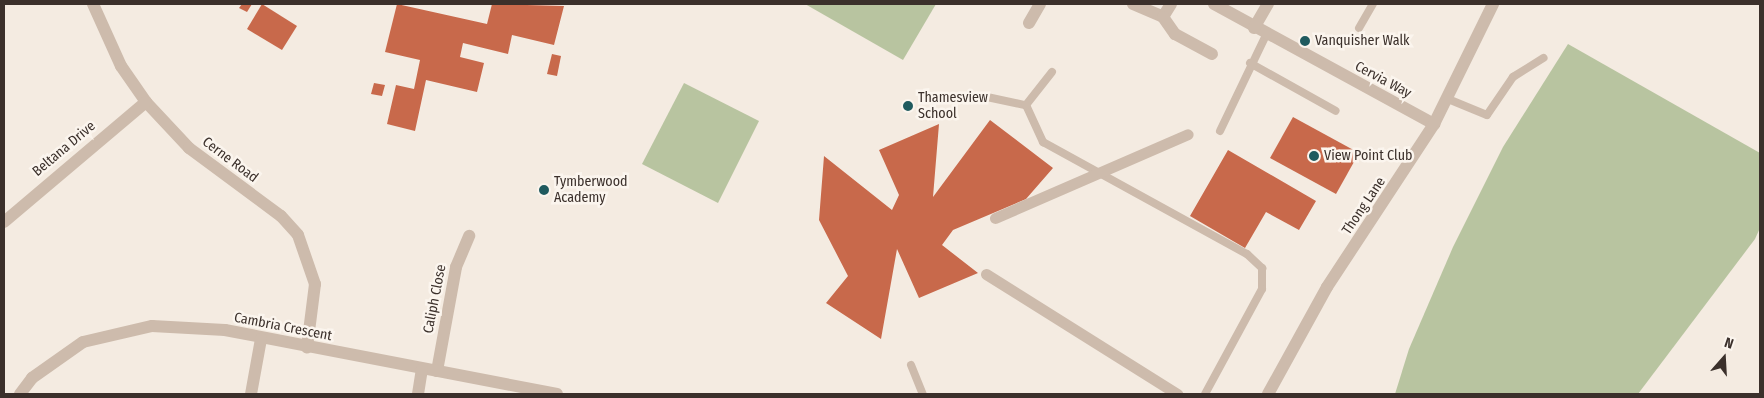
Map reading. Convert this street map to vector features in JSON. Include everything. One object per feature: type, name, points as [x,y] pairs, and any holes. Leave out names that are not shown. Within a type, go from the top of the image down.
[{"type":"street","name":"Cerne Road","points":[[93,4],[121,66],[146,102],[189,148],[281,216],[298,235],[315,284],[307,347]]},
{"type":"street","points":[[1029,23],[1040,4]]},
{"type":"street","points":[[1133,4],[1163,18],[1175,34],[1212,54]]},
{"type":"street","points":[[1163,18],[1171,4]]},
{"type":"street","name":"Cervia Way","points":[[1214,4],[1266,35],[1434,124]]},
{"type":"street","points":[[1254,28],[1268,4]]},
{"type":"street","name":"Thong Lane","points":[[1268,394],[1327,288],[1434,124],[1493,4]]},
{"type":"street","name":"Beltana Drive","points":[[4,222],[146,102]]},
{"type":"street","points":[[995,218],[1188,134]]},
{"type":"street","name":"Caliph Close","points":[[437,371],[456,267],[469,236]]},
{"type":"street","points":[[986,274],[1177,394]]},
{"type":"street","name":"Cambria Crescent","points":[[20,394],[32,378],[83,342],[152,326],[225,330],[261,339],[557,394]]},
{"type":"street","points":[[251,394],[261,339]]},
{"type":"street","points":[[418,394],[422,369]]},
{"type":"lane","points":[[1359,28],[1373,4]]},
{"type":"lane","points":[[1220,130],[1250,63],[1266,35]]},
{"type":"lane","points":[[1448,98],[1487,115],[1513,77],[1542,58]]},
{"type":"lane","points":[[1250,63],[1336,111]]},
{"type":"lane","points":[[1026,105],[1052,72]]},
{"type":"lane","points":[[987,97],[1026,105]]},
{"type":"lane","points":[[1026,105],[1040,140],[1247,254],[1262,268],[1262,288],[1205,394]]},
{"type":"lane","points":[[911,365],[923,394]]},
{"type":"green space","points":[[805,4],[936,4],[903,60]]},
{"type":"green space","points":[[1568,44],[1760,153],[1760,228],[1755,239],[1638,394],[1395,394],[1409,349],[1453,247],[1503,147]]},
{"type":"green space","points":[[684,83],[759,121],[718,203],[642,164]]},
{"type":"building","points":[[242,4],[252,4],[247,12],[239,8]]},
{"type":"building","points":[[262,4],[297,26],[282,50],[247,29]]},
{"type":"building","points":[[397,4],[487,24],[492,4],[564,6],[554,45],[512,35],[508,54],[463,43],[460,57],[484,63],[477,92],[426,80],[415,131],[387,124],[396,85],[414,89],[420,60],[385,52]]},
{"type":"building","points":[[552,54],[561,56],[557,76],[547,74]]},
{"type":"building","points":[[374,83],[385,85],[382,96],[371,94]]},
{"type":"building","name":"View Point Club","points":[[1293,117],[1359,153],[1336,194],[1270,158]]},
{"type":"building","points":[[990,120],[1053,168],[1026,199],[953,230],[942,245],[978,273],[919,298],[897,249],[881,339],[826,303],[848,276],[819,220],[824,156],[892,210],[899,195],[879,150],[939,124],[933,197]]},
{"type":"building","points":[[1228,150],[1316,201],[1299,230],[1266,212],[1245,248],[1190,216]]},
{"type":"place","name":"Vanquisher Walk","points":[[1305,41]]},
{"type":"place","name":"Thamesview School","points":[[908,106]]},
{"type":"place","name":"View Point Club","points":[[1314,156]]},
{"type":"place","name":"Tymberwood Academy","points":[[544,190]]}]
